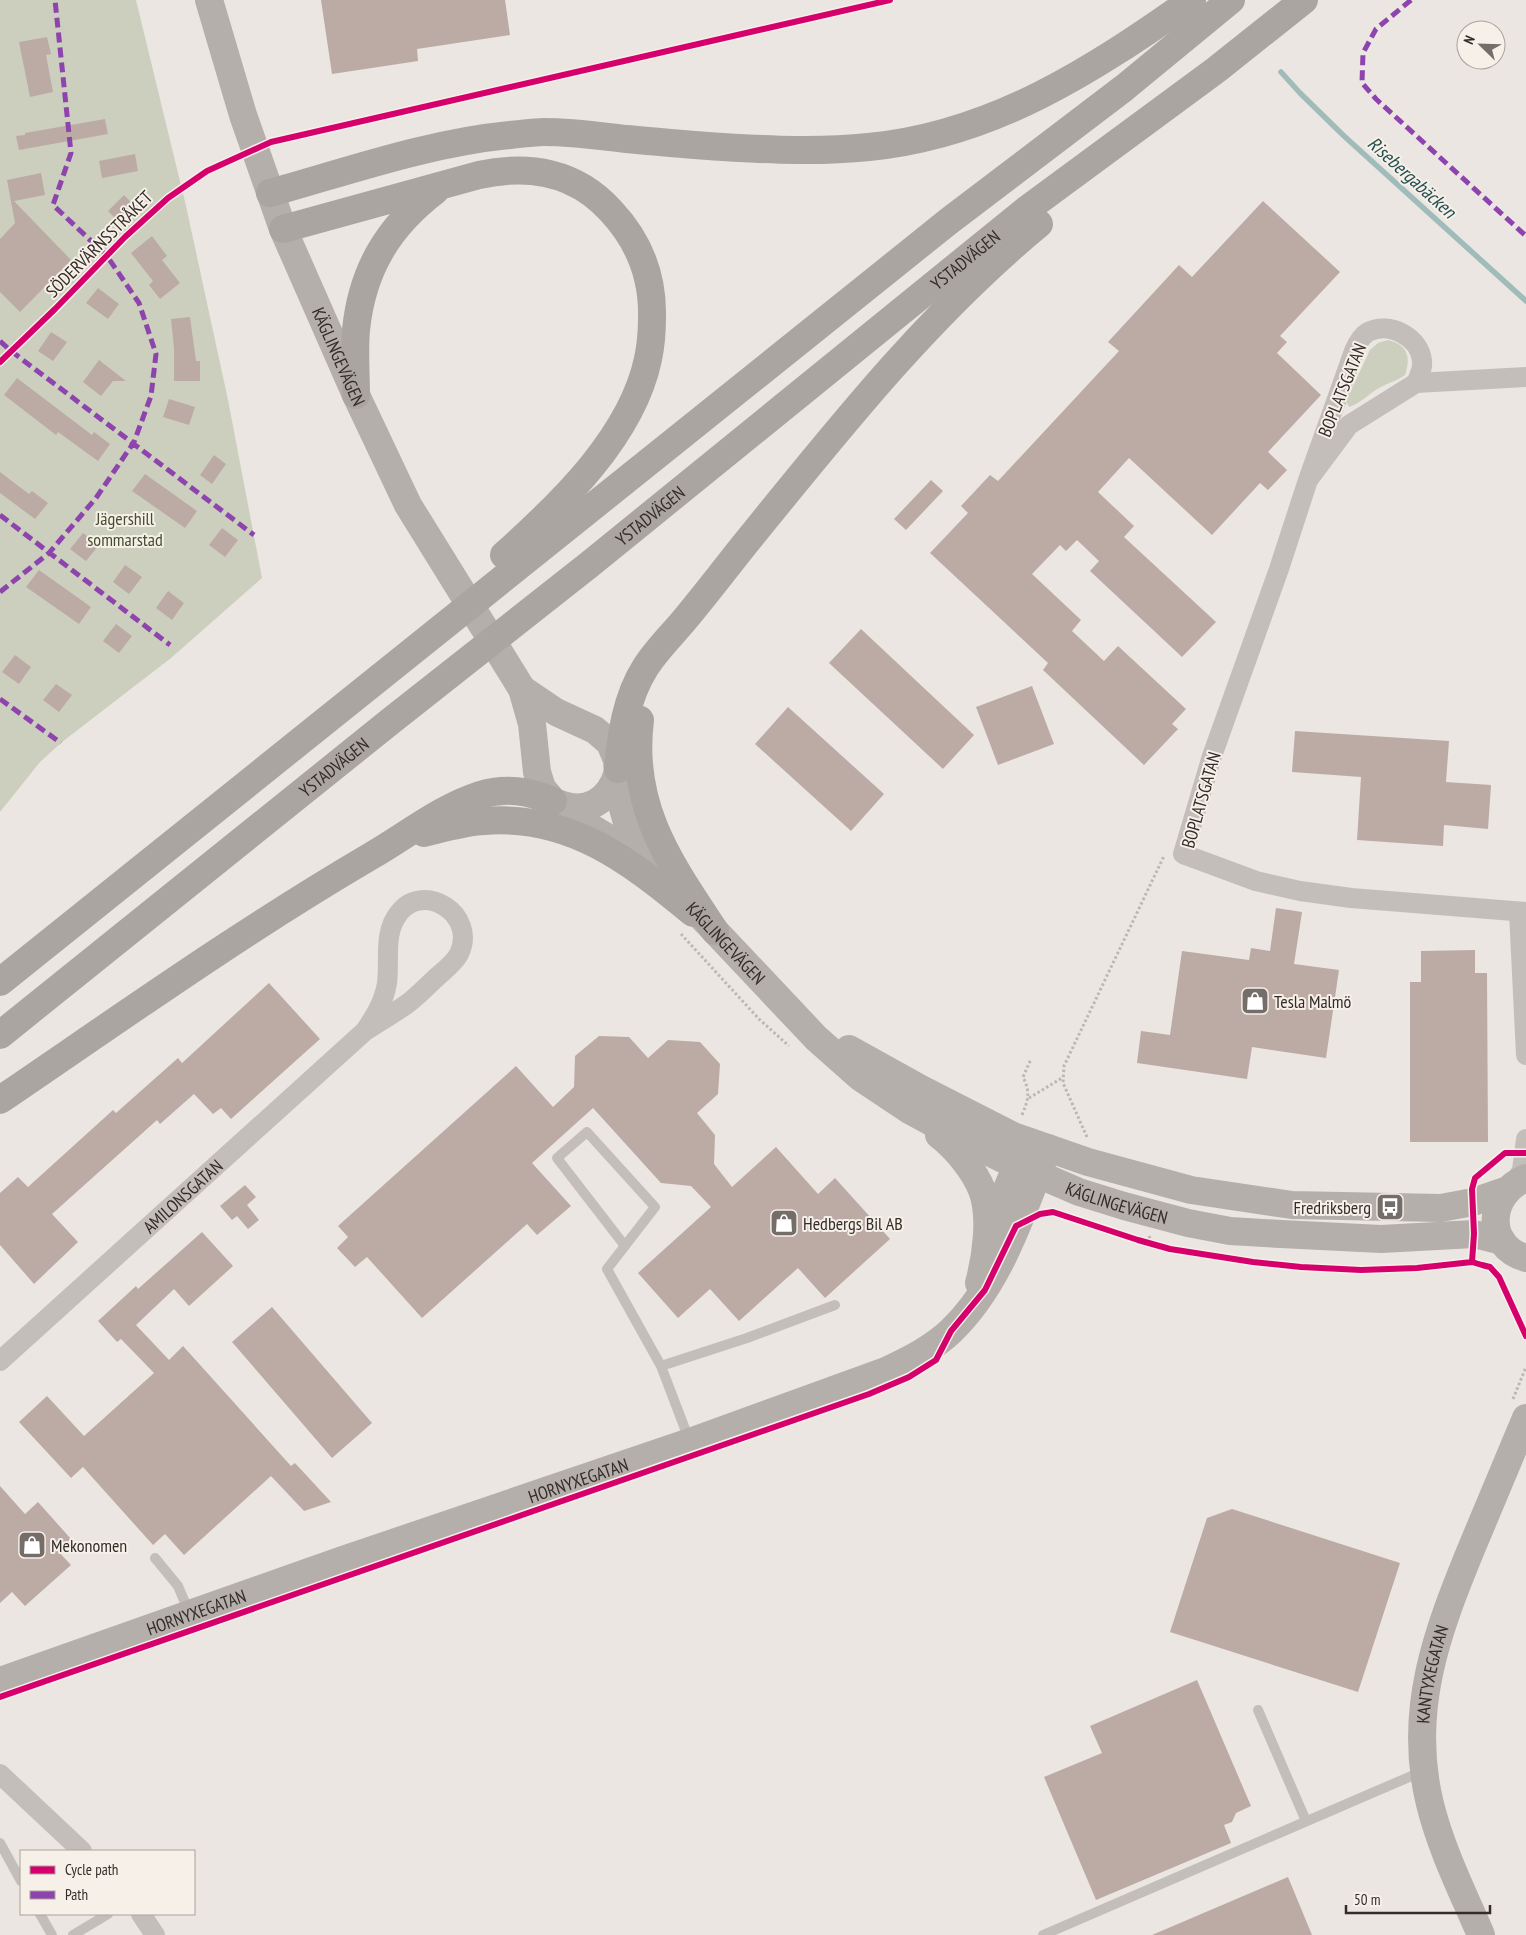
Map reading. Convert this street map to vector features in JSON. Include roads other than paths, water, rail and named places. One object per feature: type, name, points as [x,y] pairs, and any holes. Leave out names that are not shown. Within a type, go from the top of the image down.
[{"type":"highway","points":[[270,193],[439,146],[494,137],[544,132],[723,147],[793,150],[869,147],[912,140],[962,129],[1061,86],[1125,47],[1192,0]]},
{"type":"highway","points":[[0,982],[949,221],[1124,88],[1231,0]]},
{"type":"highway","name":"YSTADVÄGEN","points":[[0,1035],[384,726],[598,558],[1026,210],[1216,70],[1304,0]]},
{"type":"highway","points":[[618,771],[627,712],[645,667],[862,402],[944,311],[1018,241],[1175,114],[1216,70]]},
{"type":"highway","points":[[283,229],[500,170],[520,169],[546,172],[569,180],[591,192],[622,222],[645,265],[652,290],[648,360],[636,393],[618,430],[588,471],[544,519],[375,665],[342,707]]},
{"type":"highway","points":[[356,395],[356,332],[360,305],[368,276],[380,250],[397,226],[419,203],[442,185]]},
{"type":"highway","points":[[695,608],[658,665],[650,683],[641,714],[638,738],[639,767],[645,805],[652,824],[678,875],[715,931]]},
{"type":"highway","points":[[0,1100],[221,951],[332,879],[458,804],[492,792],[515,790],[534,794],[555,802]]},
{"type":"highway","points":[[401,839],[481,821],[526,821],[562,829],[604,847],[628,863],[715,931]]},
{"type":"main road","name":"KÄGLINGEVÄGEN","points":[[209,0],[243,115],[283,229],[356,395],[408,505],[520,687],[532,724],[538,781],[547,796],[585,824],[628,850],[666,879],[785,1007],[816,1038],[860,1077],[911,1111],[1027,1170],[1079,1192],[1124,1206],[1188,1223],[1230,1231],[1381,1239],[1474,1234],[1512,1250]]},
{"type":"main road","name":"KÄGLINGEVÄGEN","points":[[520,687],[556,712],[595,730],[603,736],[614,751],[621,804],[626,819],[666,879]]},
{"type":"main road","points":[[555,802],[573,808],[589,806],[597,802],[610,790],[615,782],[618,771]]},
{"type":"main road","name":"KÄGLINGEVÄGEN","points":[[785,1007],[868,1061],[1013,1136],[1088,1162],[1191,1190],[1292,1205],[1441,1208],[1473,1202],[1515,1184]]},
{"type":"main road","points":[[911,1111],[948,1142],[972,1173],[982,1191],[986,1211],[984,1263],[968,1312]]},
{"type":"main road","name":"HORNYXEGATAN","points":[[0,1681],[190,1613],[690,1442],[886,1371],[916,1356],[951,1331],[984,1290],[999,1262],[1027,1170],[1038,1144]]},
{"type":"main road","name":"HORNYXEGATAN","points":[[986,1238],[1027,1170]]},
{"type":"main road","points":[[1515,1184],[1499,1201],[1496,1212],[1496,1226],[1526,1275]]},
{"type":"main road","name":"KANTYXEGATAN","points":[[1481,1935],[1442,1842],[1430,1805],[1424,1771],[1421,1731],[1426,1688],[1436,1641],[1453,1593],[1526,1418]]},
{"type":"street","name":"BOPLATSGATAN","points":[[1308,480],[1349,425],[1416,383],[1422,362],[1420,352],[1414,342],[1396,331],[1376,329],[1360,339],[1354,351],[1308,480],[1279,569],[1212,756],[1183,854],[1256,881],[1300,891],[1351,898],[1522,912],[1526,1055]]},
{"type":"street","points":[[1416,383],[1526,377]]},
{"type":"street","name":"AMILONSGATAN","points":[[0,1360],[365,1031],[407,1004],[453,962],[462,947],[463,932],[458,917],[452,910],[434,902],[424,901],[407,905],[399,912],[391,930],[387,983],[383,999],[377,1013],[365,1031]]},
{"type":"street","points":[[1515,1184],[1522,1170],[1526,1139]]},
{"type":"street","points":[[0,1774],[81,1850]]},
{"type":"street","points":[[142,1915],[155,1935]]},
{"type":"lane","points":[[626,1246],[556,1158],[587,1132],[655,1207],[626,1246],[607,1269],[661,1366],[690,1442]]},
{"type":"lane","points":[[661,1366],[747,1338],[835,1305]]},
{"type":"lane","points":[[155,1558],[178,1586],[190,1613]]},
{"type":"lane","points":[[1258,1710],[1306,1821]]},
{"type":"lane","points":[[1043,1935],[1424,1771]]},
{"type":"lane","points":[[0,1843],[20,1879]]},
{"type":"lane","points":[[41,1915],[52,1935]]},
{"type":"lane","points":[[73,1935],[106,1915]]},
{"type":"waterway","name":"Risebergabäcken","points":[[1281,72],[1344,136],[1526,301]]},
{"type":"place","name":"Tesla Malmö","points":[[1255,1001]]},
{"type":"place","name":"Fredriksberg","points":[[1390,1207]]},
{"type":"place","name":"Hedbergs Bil AB","points":[[784,1223]]},
{"type":"place","name":"Mekonomen","points":[[32,1545]]},
{"type":"park label","name":"Jägershill sommarstad","points":[[125,528]]}]
